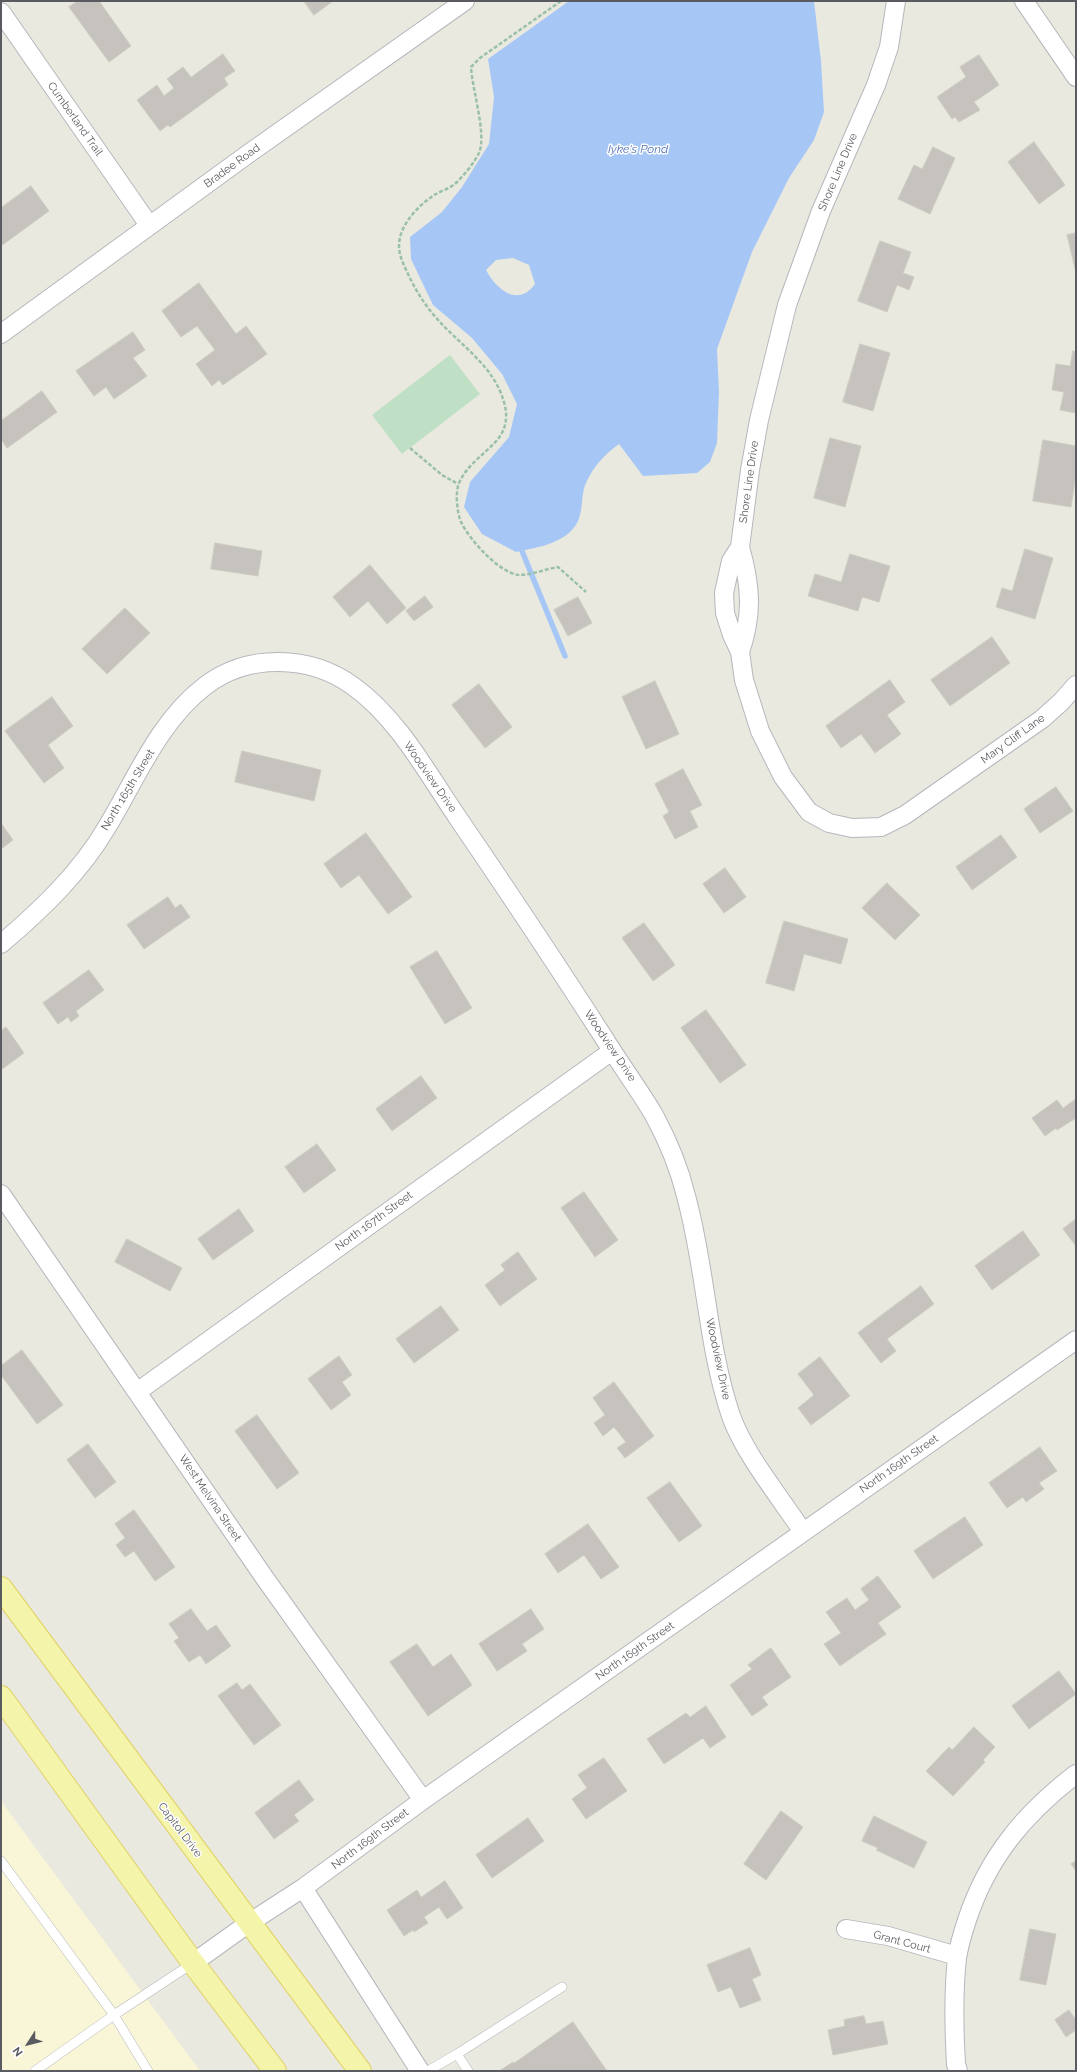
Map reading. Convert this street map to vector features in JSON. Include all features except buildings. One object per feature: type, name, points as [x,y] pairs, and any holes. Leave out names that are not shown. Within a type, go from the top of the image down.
[{"type":"main road","name":"Capitol Drive","points":[[1,1588],[360,2071]]},
{"type":"main road","points":[[1,1697],[193,1963],[275,2071]]},
{"type":"main road","points":[[252,2042],[270,2071]]},
{"type":"street","name":"Bradee Road","points":[[1,334],[149,225],[465,1]]},
{"type":"street","name":"Shore Line Drive","points":[[896,1],[889,47],[876,85],[821,212],[787,305],[758,420],[740,547],[731,561],[724,593],[725,613],[732,635],[740,652],[744,680],[760,730],[783,777],[809,812],[829,823],[852,828],[881,827],[905,815],[946,787]]},
{"type":"street","points":[[1024,1],[1076,77]]},
{"type":"street","name":"Cumberland Trail","points":[[1,12],[149,225]]},
{"type":"street","points":[[740,547],[746,568],[750,613],[747,632],[740,652]]},
{"type":"street","name":"Woodview Drive","points":[[271,662],[280,661],[310,666],[330,674],[352,685],[387,718],[434,781],[518,904],[654,1114],[678,1167],[687,1198],[718,1364],[732,1417],[752,1458],[803,1532]]},
{"type":"street","name":"North 165th Street","points":[[1,944],[26,923],[57,892],[86,858],[106,829],[165,728],[187,701],[207,684],[232,671],[255,664],[271,662]]},
{"type":"street","name":"Mary Cliff Lane","points":[[946,787],[1042,719],[1076,686]]},
{"type":"street","name":"North 167th Street","points":[[137,1392],[612,1051]]},
{"type":"street","name":"West Melvina Street","points":[[1,1194],[264,1577],[422,1800]]},
{"type":"street","name":"North 169th Street","points":[[193,1963],[249,1923],[303,1888],[422,1800],[454,1780],[1076,1340]]},
{"type":"street","points":[[958,2071],[954,2016],[957,1956],[973,1903],[994,1860],[1012,1835],[1057,1789],[1076,1774]]},
{"type":"street","points":[[303,1888],[420,2071]]},
{"type":"street","name":"Grant Court","points":[[846,1929],[888,1936],[957,1956]]},
{"type":"lane","points":[[1,1861],[114,2015],[148,2071]]},
{"type":"lane","points":[[35,2071],[114,2015],[193,1963]]},
{"type":"lane","points":[[428,2071],[562,1987]]},
{"type":"lane","points":[[457,2054],[468,2071]]},
{"type":"path","points":[[561,1],[480,58],[471,67],[471,82],[481,130],[480,152],[470,167],[456,183],[433,196],[413,214],[402,230],[399,246],[401,260],[425,305],[488,370],[500,391],[506,411],[505,426],[500,436],[466,473],[458,484],[457,497],[461,521],[471,538],[506,571],[519,575],[558,567],[586,592]]},
{"type":"path","points":[[410,448],[425,462],[458,484]]},
{"type":"shaded area","points":[[1,1801],[200,2071],[1,2071]]},
{"type":"green space","points":[[450,355],[480,394],[402,454],[372,415]]},
{"type":"water","name":"Iyke's Pond","points":[[569,1],[814,1],[821,61],[824,112],[814,140],[789,178],[752,252],[717,349],[719,392],[717,443],[710,462],[697,473],[643,476],[619,444],[600,461],[589,477],[584,489],[578,521],[570,532],[552,543],[516,552],[482,534],[464,507],[470,482],[509,437],[517,404],[502,374],[472,338],[433,305],[411,259],[410,237],[442,212],[462,187],[489,144],[494,97],[488,59]],"holes":[[[513,258],[529,265],[535,284],[522,295],[515,295],[501,289],[495,284],[486,270],[496,260]]]},
{"type":"waterway","points":[[522,551],[565,656]]}]
